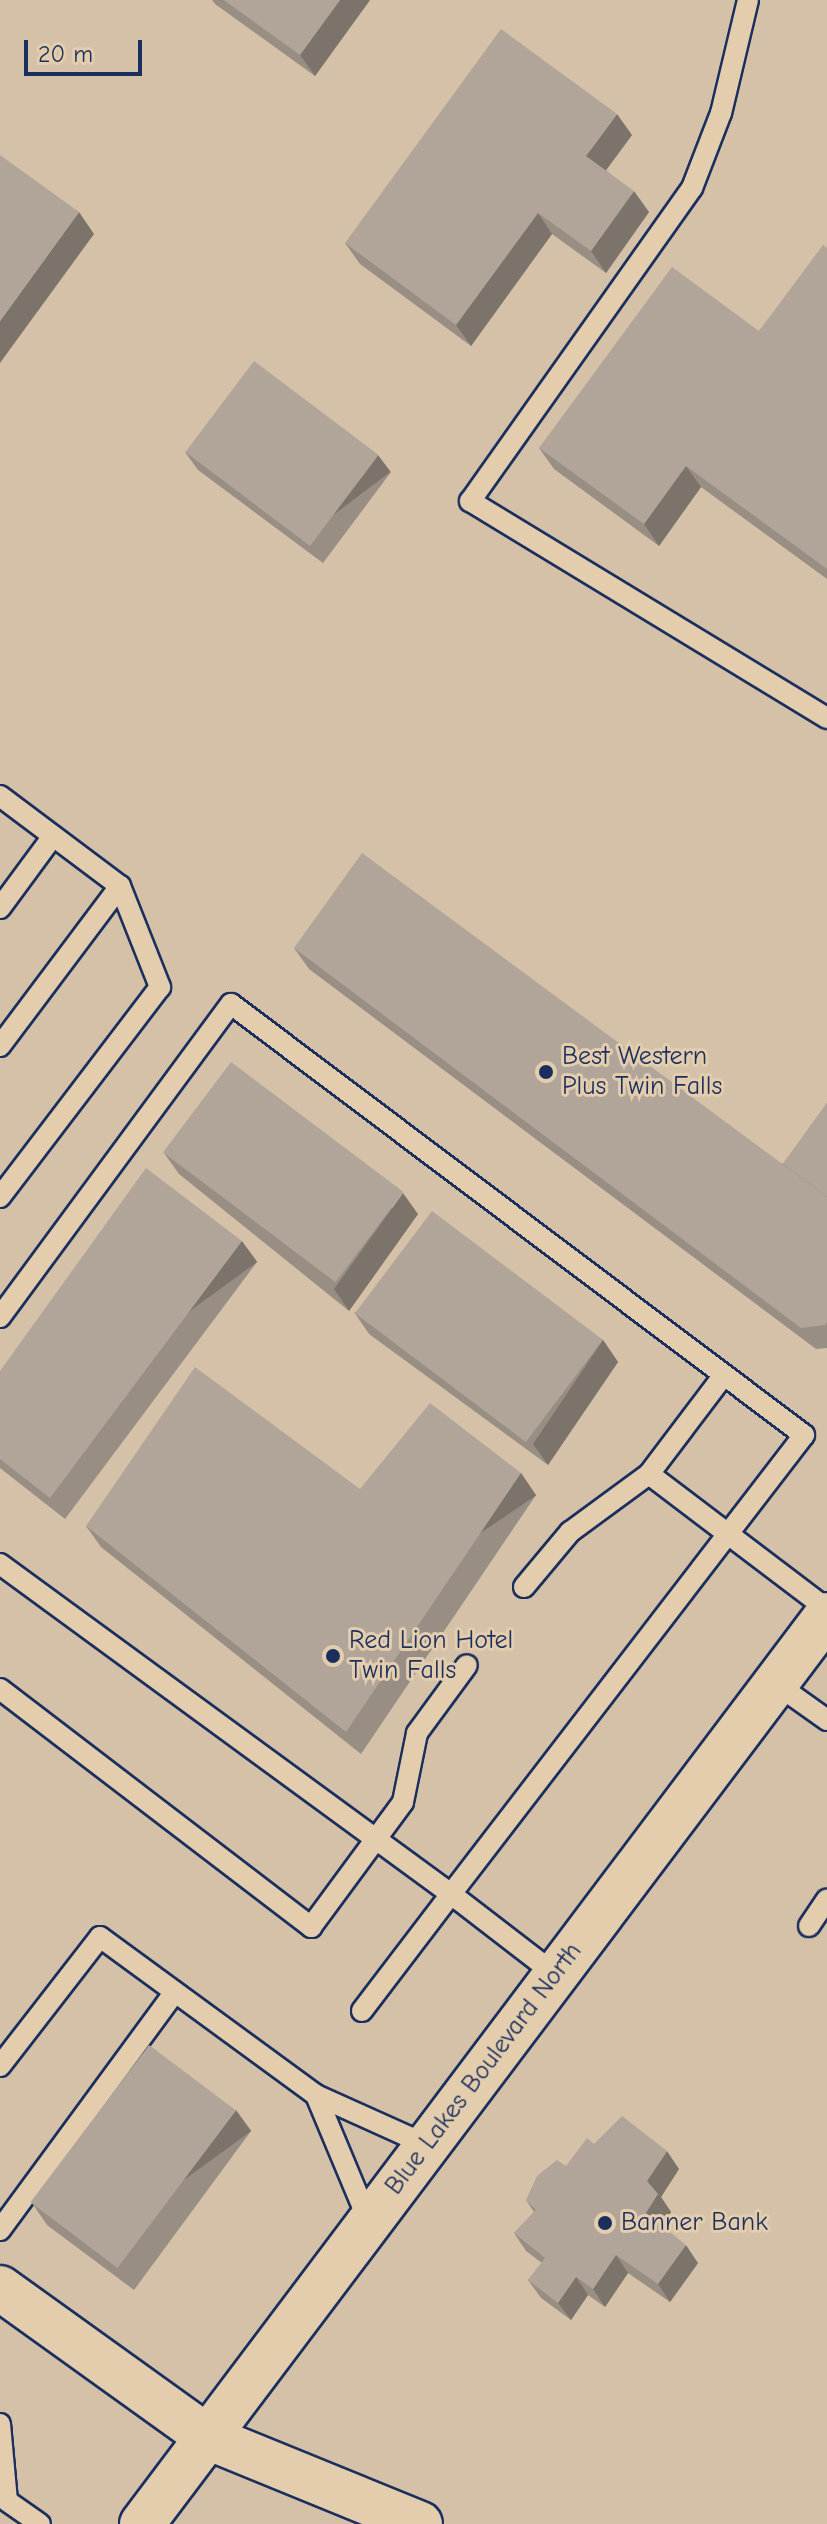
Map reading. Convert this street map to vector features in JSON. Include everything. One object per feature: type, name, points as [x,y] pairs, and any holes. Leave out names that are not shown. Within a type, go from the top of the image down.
[{"type":"main road","name":"Blue Lakes Boulevard North","points":[[142,2524],[827,1615]]},
{"type":"main road","points":[[0,2288],[207,2437],[420,2524]]},
{"type":"lane","points":[[748,0],[721,113],[692,188],[470,501],[827,718]]},
{"type":"lane","points":[[0,796],[120,886],[160,987],[0,1197]]},
{"type":"lane","points":[[0,908],[53,836]]},
{"type":"lane","points":[[0,1046],[120,886]]},
{"type":"lane","points":[[0,1317],[231,1004],[804,1435],[729,1537],[362,2011]]},
{"type":"lane","points":[[524,1587],[570,1532],[649,1474],[724,1375]]},
{"type":"lane","points":[[649,1474],[827,1609]]},
{"type":"lane","points":[[0,1564],[374,1842],[451,1894],[556,1975]]},
{"type":"lane","points":[[0,1689],[311,1927],[403,1802],[417,1733],[467,1665]]},
{"type":"lane","points":[[775,1683],[827,1720]]},
{"type":"lane","points":[[809,1926],[827,1899]]},
{"type":"lane","points":[[0,2066],[100,1937],[316,2095],[427,2145]]},
{"type":"lane","points":[[0,2230],[175,1992]]},
{"type":"lane","points":[[316,2095],[369,2222]]},
{"type":"lane","points":[[0,2424],[4,2506],[40,2524]]},
{"type":"shaded area","points":[[0,0],[827,0],[827,2524],[0,2524]]},
{"type":"building","points":[[224,0],[340,0],[300,55]]},
{"type":"building","points":[[501,29],[617,114],[586,156],[634,191],[591,251],[538,213],[456,325],[345,243]]},
{"type":"building","points":[[0,155],[79,212],[0,321]]},
{"type":"building","points":[[823,245],[827,248],[827,569],[686,466],[644,524],[539,448],[672,267],[759,331]]},
{"type":"building","points":[[254,361],[379,455],[310,546],[185,452]]},
{"type":"building","name":"Best Western Plus Twin Falls","points":[[362,853],[827,1197],[825,1325],[801,1328],[294,948]]},
{"type":"building","points":[[231,1062],[404,1192],[336,1282],[163,1152]]},
{"type":"building","points":[[827,1103],[827,1197],[783,1164]]},
{"type":"building","points":[[146,1168],[242,1241],[50,1498],[0,1459],[0,1371]]},
{"type":"building","points":[[432,1211],[603,1340],[526,1442],[355,1313]]},
{"type":"building","name":"Red Lion Hotel Twin Falls","points":[[195,1367],[360,1489],[430,1403],[521,1473],[346,1732],[86,1526]]},
{"type":"building","points":[[149,2045],[236,2111],[117,2268],[30,2202]]},
{"type":"building","points":[[622,2116],[667,2151],[647,2181],[658,2194],[646,2213],[686,2245],[658,2284],[616,2255],[593,2289],[576,2277],[558,2303],[528,2280],[545,2258],[514,2233],[536,2210],[526,2200],[537,2176],[557,2160],[566,2166],[587,2138],[594,2144]]},
{"type":"place","name":"Best Western Plus Twin Falls","points":[[546,1072]]},
{"type":"place","name":"Red Lion Hotel Twin Falls","points":[[333,1656]]},
{"type":"place","name":"Banner Bank","points":[[605,2223]]}]
